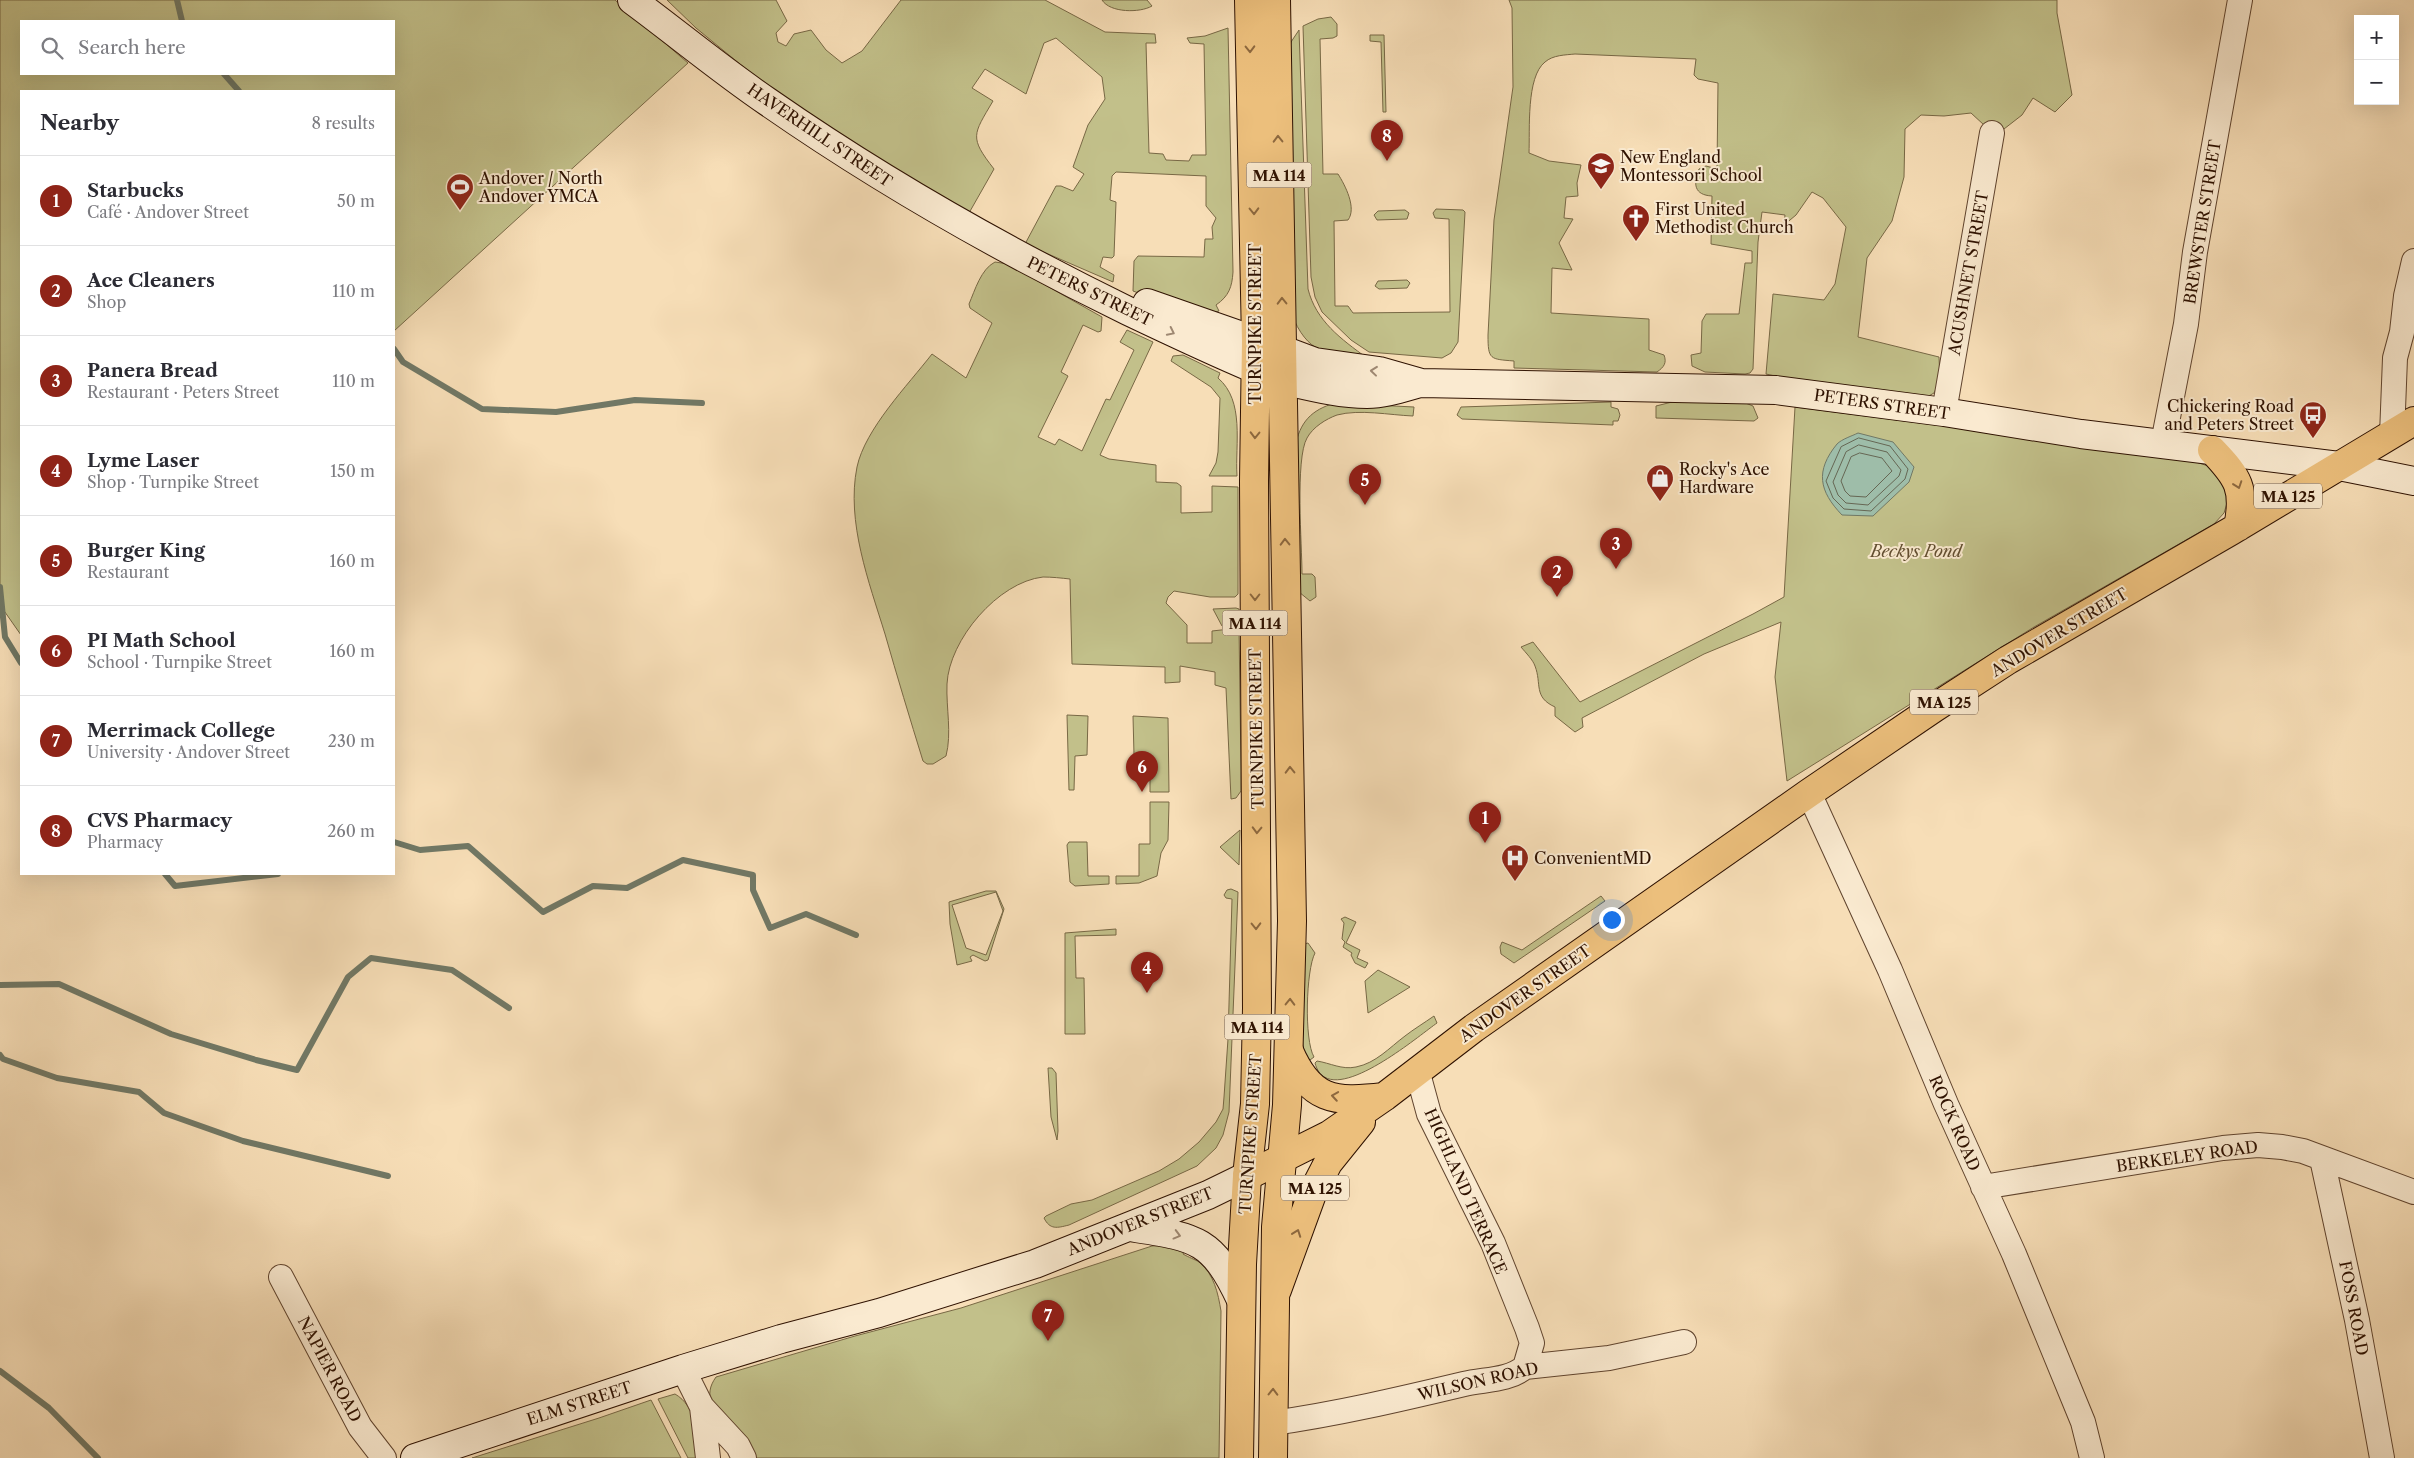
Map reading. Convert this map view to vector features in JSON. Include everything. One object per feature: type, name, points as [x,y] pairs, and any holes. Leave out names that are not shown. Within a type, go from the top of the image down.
[{"type":"main road","name":"HAVERHILL STREET","points":[[632,0],[769,103],[885,179],[959,224],[1018,255]]},
{"type":"main road","name":"TURNPIKE STREET","points":[[1239,1458],[1241,1300],[1247,1176],[1255,1104],[1258,1008],[1255,877],[1257,820],[1256,341],[1249,0]]},
{"type":"main road","name":"TURNPIKE STREET","points":[[1273,1458],[1276,1227],[1287,1105],[1292,872],[1276,0]]},
{"type":"main road","name":"PETERS STREET","points":[[1018,255],[1256,341]]},
{"type":"main road","name":"PETERS STREET","points":[[1018,255],[1068,282],[1194,343],[1256,369]]},
{"type":"main road","points":[[1256,341],[1283,350]]},
{"type":"main road","name":"PETERS STREET","points":[[1283,350],[1315,362],[1379,371],[1421,383],[1776,390],[1944,412],[2081,434],[2339,466]]},
{"type":"main road","points":[[1256,369],[1282,380]]},
{"type":"main road","name":"PETERS STREET","points":[[1282,380],[1319,388],[1366,394],[1390,392],[1421,383]]},
{"type":"main road","name":"MA 125","points":[[2339,466],[2403,428]]},
{"type":"main road","points":[[2212,450],[2230,469],[2239,484],[2242,506],[2238,527]]},
{"type":"main road","points":[[2339,466],[2414,481]]},
{"type":"main road","name":"ANDOVER STREET","points":[[745,1350],[879,1314],[1035,1264],[1208,1195],[1329,1135],[1384,1097],[1417,1070],[1808,792],[2008,660],[2238,527],[2339,466]]},
{"type":"main road","points":[[1289,1051],[1297,1070],[1310,1087],[1324,1094],[1357,1100],[1384,1097]]},
{"type":"main road","name":"MA 125","points":[[1275,1296],[1306,1209],[1328,1163],[1384,1097]]},
{"type":"main road","points":[[1129,1227],[1168,1232],[1193,1239],[1216,1255],[1229,1274],[1241,1300]]},
{"type":"main road","name":"ELM STREET","points":[[415,1458],[745,1350]]},
{"type":"street","name":"BREWSTER STREET","points":[[2163,443],[2186,324],[2196,252],[2240,0]]},
{"type":"street","name":"ACUSHNET STREET","points":[[1944,412],[1992,134]]},
{"type":"street","points":[[2403,428],[2395,358],[2402,332],[2406,296],[2414,261]]},
{"type":"street","name":"ROCK ROAD","points":[[1808,792],[1890,970],[1946,1104],[2067,1380],[2083,1422],[2092,1458]]},
{"type":"street","name":"HIGHLAND TERRACE","points":[[1417,1070],[1429,1114],[1493,1243],[1527,1328],[1532,1343],[1525,1367]]},
{"type":"street","name":"BERKELEY ROAD","points":[[1983,1187],[2214,1149],[2258,1145],[2282,1146],[2414,1192]]},
{"type":"street","name":"FOSS ROAD","points":[[2322,1159],[2355,1310],[2382,1458]]},
{"type":"street","name":"NAPIER ROAD","points":[[282,1276],[360,1427],[384,1458]]},
{"type":"street","name":"WILSON ROAD","points":[[1273,1423],[1341,1412],[1498,1379],[1515,1375],[1525,1367],[1609,1358],[1684,1342]]},
{"type":"street","points":[[683,1369],[702,1407],[738,1446],[744,1458]]},
{"type":"street","points":[[702,1407],[708,1458]]},
{"type":"green space","name":"Andover / North Andover YMCA","points":[[0,0],[615,0],[688,63],[395,330],[395,90],[20,90],[20,634],[0,605]]},
{"type":"green space","points":[[667,0],[776,0],[787,21],[776,33],[778,42],[786,46],[794,34],[811,30],[826,50],[842,63],[862,51],[901,0],[1045,0],[1105,32],[1155,34],[1156,43],[1146,43],[1149,153],[1163,154],[1166,160],[1189,161],[1192,155],[1206,155],[1204,44],[1190,43],[1187,38],[1205,36],[1228,28],[1233,272],[1229,291],[1216,305],[1219,311],[1207,314],[1133,291],[1134,261],[1138,256],[1204,257],[1205,239],[1213,239],[1212,227],[1216,218],[1206,206],[1206,176],[1116,172],[1112,176],[1110,200],[1116,202],[1114,256],[1112,258],[1103,257],[1100,267],[1114,275],[1113,282],[1025,244],[1056,186],[1073,191],[1084,174],[1073,167],[1088,125],[1105,99],[1102,77],[1056,38],[1044,43],[1026,94],[985,69],[972,88],[993,101],[981,121],[977,142],[980,150],[994,169],[969,213],[896,175],[829,126],[763,83],[696,28]]},
{"type":"green space","points":[[1102,0],[1147,0],[1152,6],[1133,11],[1112,7]]},
{"type":"green space","points":[[1509,0],[2057,0],[2057,13],[2072,95],[2055,112],[2033,98],[2022,115],[2004,129],[1984,125],[1971,113],[1944,116],[1921,115],[1905,129],[1904,177],[1892,221],[1867,258],[1858,337],[1939,357],[1940,381],[1934,393],[1918,402],[1894,402],[1766,374],[1773,294],[1824,300],[1835,284],[1846,227],[1823,198],[1812,192],[1796,215],[1784,225],[1785,215],[1762,212],[1758,242],[1753,369],[1750,373],[1745,374],[1705,372],[1692,366],[1691,355],[1701,353],[1702,321],[1706,314],[1739,314],[1745,263],[1752,263],[1752,251],[1711,244],[1712,196],[1698,191],[1696,179],[1699,169],[1706,166],[1717,169],[1718,83],[1698,79],[1694,75],[1696,59],[1575,54],[1555,57],[1545,62],[1539,69],[1530,104],[1529,153],[1549,161],[1581,165],[1577,183],[1578,196],[1566,197],[1564,218],[1573,219],[1559,243],[1572,270],[1552,268],[1551,313],[1649,319],[1649,350],[1664,355],[1665,363],[1663,367],[1657,372],[1514,368],[1514,361],[1500,360],[1492,357],[1489,349],[1488,335],[1494,220],[1513,87],[1512,8]]},
{"type":"green space","points":[[1331,17],[1337,24],[1337,36],[1320,39],[1323,174],[1338,174],[1347,190],[1351,203],[1348,220],[1334,221],[1335,306],[1348,306],[1353,313],[1450,312],[1449,219],[1435,218],[1433,213],[1436,209],[1463,210],[1465,212],[1458,342],[1451,353],[1442,358],[1369,352],[1351,340],[1322,312],[1315,297],[1311,277],[1303,26],[1318,19]]},
{"type":"green space","points":[[1299,30],[1308,289],[1323,320],[1348,344],[1367,358],[1332,353],[1315,347],[1301,332],[1294,320],[1289,51],[1291,42]]},
{"type":"green space","points":[[1370,35],[1384,35],[1386,112],[1383,112],[1381,42],[1370,41]]},
{"type":"green space","points":[[1405,210],[1409,213],[1407,219],[1377,220],[1374,215],[1378,211]]},
{"type":"green space","points":[[995,262],[1008,264],[1102,317],[1101,331],[1098,332],[1083,325],[1061,372],[1068,376],[1038,437],[1055,445],[1059,439],[1082,451],[1106,399],[1110,400],[1134,350],[1120,342],[1127,330],[1153,342],[1100,455],[1109,459],[1156,465],[1156,482],[1177,483],[1181,486],[1181,513],[1212,512],[1212,486],[1238,487],[1238,594],[1235,597],[1210,597],[1174,591],[1168,597],[1166,603],[1187,625],[1187,643],[1212,643],[1212,631],[1239,628],[1241,791],[1236,798],[1231,799],[1226,688],[1215,685],[1215,672],[1180,666],[1180,682],[1165,683],[1165,667],[1072,664],[1070,579],[1043,577],[1026,581],[993,601],[966,632],[950,667],[947,684],[949,729],[946,756],[933,764],[927,764],[923,761],[861,552],[854,509],[857,467],[869,438],[878,423],[932,354],[966,378],[992,323],[970,308],[969,304],[982,275]]},
{"type":"green space","points":[[1407,280],[1410,283],[1407,288],[1379,289],[1375,286],[1378,281]]},
{"type":"green space","points":[[1183,355],[1220,373],[1218,378],[1232,399],[1237,424],[1237,476],[1209,476],[1216,463],[1218,452],[1220,398],[1211,387],[1171,361],[1173,356]]},
{"type":"green space","points":[[1676,401],[1743,402],[1753,406],[1758,418],[1754,421],[1656,418],[1656,406]]},
{"type":"green space","points":[[1611,402],[1611,407],[1618,409],[1620,415],[1618,421],[1613,421],[1613,425],[1462,419],[1457,415],[1461,407]]},
{"type":"green space","points":[[1335,403],[1414,407],[1413,416],[1365,412],[1337,415],[1320,424],[1307,438],[1301,464],[1300,503],[1302,574],[1312,574],[1315,577],[1316,597],[1310,601],[1299,592],[1295,447],[1300,431],[1308,418],[1319,409]]},
{"type":"green space","name":"Beckys Pond","points":[[1795,407],[2187,459],[2214,468],[2221,475],[2228,500],[2224,513],[2214,524],[2034,627],[1787,781],[1775,677],[1781,622],[1704,654],[1582,718],[1583,727],[1575,732],[1555,716],[1555,707],[1544,699],[1539,690],[1534,664],[1521,647],[1533,642],[1580,702],[1784,597]]},
{"type":"green space","points":[[1213,609],[1239,609],[1240,624],[1222,626]]},
{"type":"green space","points":[[1067,715],[1088,716],[1087,755],[1075,756],[1074,790],[1069,790]]},
{"type":"green space","points":[[1133,716],[1168,718],[1169,792],[1150,792],[1150,756],[1134,755]]},
{"type":"green space","points":[[1150,802],[1169,802],[1168,840],[1161,853],[1157,876],[1139,883],[1116,884],[1116,876],[1139,876],[1139,844],[1150,844]]},
{"type":"green space","points":[[1240,830],[1239,865],[1220,847]]},
{"type":"green space","points":[[1069,842],[1087,842],[1088,876],[1109,876],[1109,884],[1075,886],[1070,882],[1067,845]]},
{"type":"green space","points":[[1231,889],[1238,892],[1229,1112],[1223,1135],[1216,1148],[1197,1166],[1069,1225],[1057,1227],[1049,1225],[1044,1218],[1046,1216],[1071,1204],[1092,1200],[1159,1171],[1179,1159],[1199,1142],[1216,1122],[1223,1109],[1228,1039],[1232,899],[1226,898],[1224,895],[1227,890]]},
{"type":"green space","points":[[986,891],[996,891],[1004,909],[988,960],[985,961],[973,955],[970,957],[972,961],[957,965],[950,924],[949,902]],"holes":[[[996,892],[1003,911],[986,955],[966,948],[952,905]]]},
{"type":"green space","points":[[1601,896],[1605,901],[1514,963],[1501,954],[1500,947],[1502,942],[1522,950]]},
{"type":"green space","points":[[1345,917],[1356,922],[1346,943],[1360,950],[1357,958],[1368,963],[1365,968],[1355,963],[1351,955],[1352,953],[1343,947],[1345,942],[1342,939],[1344,923],[1341,919]]},
{"type":"green space","points":[[1116,929],[1116,935],[1075,936],[1076,978],[1084,978],[1085,1034],[1065,1034],[1065,933]]},
{"type":"green space","points":[[1308,943],[1315,953],[1310,974],[1307,1005],[1309,1036],[1314,1057],[1306,1063],[1303,1049],[1302,1004],[1304,944]]},
{"type":"green space","points":[[1378,970],[1410,987],[1368,1013],[1365,981]]},
{"type":"green space","points":[[1434,1016],[1437,1023],[1393,1055],[1354,1076],[1337,1080],[1323,1076],[1315,1063],[1317,1061],[1346,1068],[1363,1065],[1382,1054],[1408,1033]]},
{"type":"green space","points":[[1048,1068],[1052,1068],[1056,1073],[1057,1140],[1051,1117]]},
{"type":"green space","points":[[1169,1245],[1185,1250],[1183,1254],[1199,1262],[1204,1267],[1212,1278],[1218,1297],[1221,1311],[1219,1458],[752,1458],[711,1404],[710,1390],[716,1377],[855,1336],[961,1308],[1152,1246]]},
{"type":"green space","points":[[675,1394],[688,1406],[692,1414],[699,1440],[700,1458],[688,1458],[658,1399]]},
{"type":"green space","points":[[651,1400],[681,1458],[472,1458],[599,1418]]},
{"type":"water","points":[[1858,433],[1893,442],[1914,467],[1909,482],[1873,516],[1842,515],[1828,498],[1823,481],[1825,463],[1837,444]]},
{"type":"waterway","points":[[177,0],[182,20]]},
{"type":"waterway","points":[[225,75],[238,90]]},
{"type":"waterway","points":[[395,350],[403,362],[482,409],[556,412],[635,400],[702,403]]},
{"type":"waterway","points":[[0,587],[5,637],[20,661]]},
{"type":"waterway","points":[[395,842],[420,850],[468,846],[543,912],[593,886],[627,888],[683,860],[753,875],[753,890],[770,928],[806,914],[856,935]]},
{"type":"waterway","points":[[166,875],[175,886],[269,875]]},
{"type":"waterway","points":[[0,985],[59,984],[171,1034],[256,1060],[297,1070],[348,977],[371,958],[452,970],[509,1008]]},
{"type":"waterway","points":[[0,1055],[3,1059],[57,1078],[139,1092],[164,1113],[243,1141],[388,1176]]},
{"type":"waterway","points":[[0,1371],[49,1408],[98,1458]]},
{"type":"place","name":"CVS Pharmacy","points":[[1387,161]]},
{"type":"place","name":"New England Montessori School","points":[[1601,190]]},
{"type":"place","name":"Andover / North Andover YMCA","points":[[460,211]]},
{"type":"place","name":"First United Methodist Church","points":[[1636,242]]},
{"type":"place","name":"Chickering Road and Peters Street","points":[[2313,439]]},
{"type":"place","name":"Rocky's Ace Hardware","points":[[1660,502]]},
{"type":"place","name":"Burger King","points":[[1365,505]]},
{"type":"place","name":"Panera Bread","points":[[1616,569]]},
{"type":"place","name":"Ace Cleaners","points":[[1557,597]]},
{"type":"place","name":"PI Math School","points":[[1142,792]]},
{"type":"place","name":"Starbucks","points":[[1485,843]]},
{"type":"place","name":"ConvenientMD","points":[[1515,882]]},
{"type":"place","name":"Lyme Laser","points":[[1147,993]]},
{"type":"place","name":"Merrimack College","points":[[1048,1341]]}]
